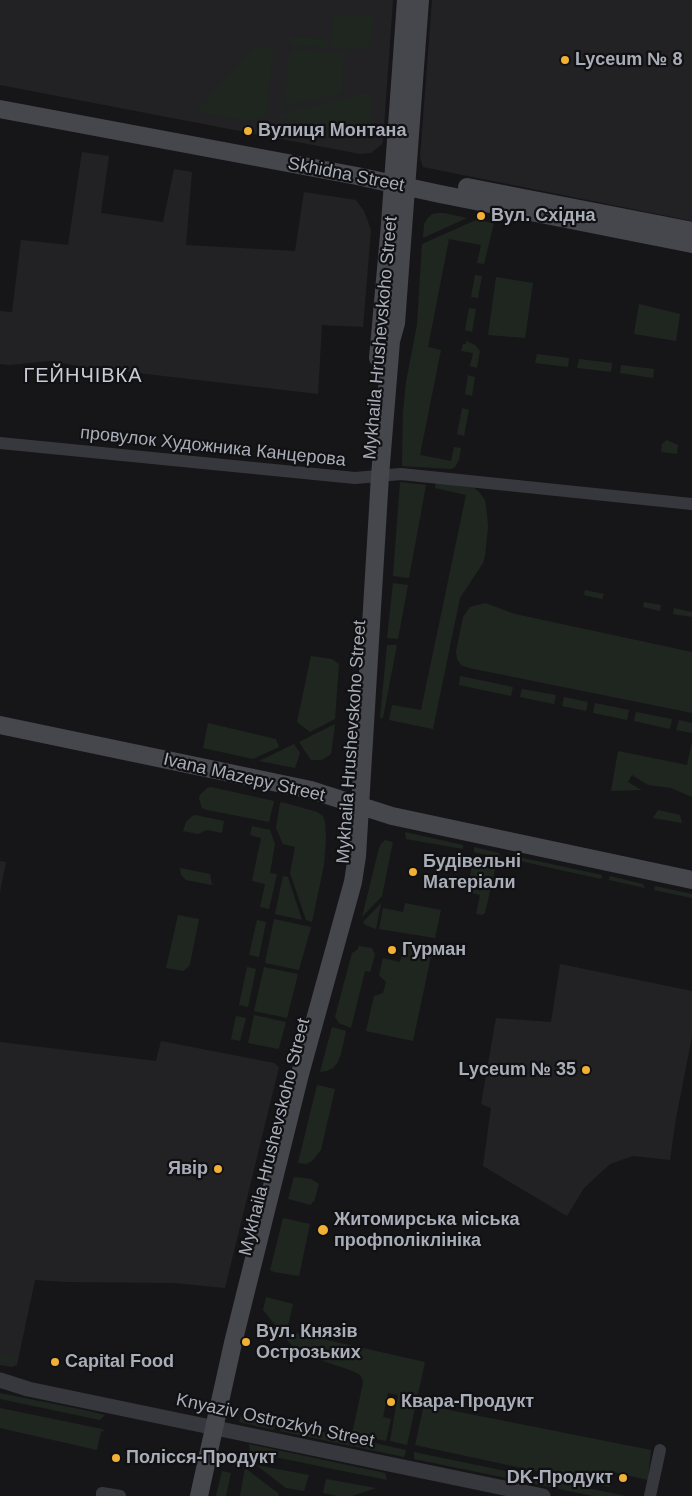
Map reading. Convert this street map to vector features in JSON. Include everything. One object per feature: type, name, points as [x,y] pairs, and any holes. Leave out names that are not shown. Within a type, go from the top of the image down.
[{"type":"main road","name":"Mykhaila Hrushevskoho Street","points":[[400,180],[406,0]]},
{"type":"main road","name":"Mykhaila Hrushevskoho Street","points":[[190,1496],[209,1427],[293,1062],[342,879],[355,804],[375,476],[400,180],[420,0]]},
{"type":"main road","name":"Skhidna Street","points":[[0,98],[400,180],[692,244]]},
{"type":"main road","name":"Skhidna Street","points":[[0,109],[692,231]]},
{"type":"main road","name":"Ivana Mazepy Street","points":[[0,725],[311,790],[392,816],[692,880]]},
{"type":"main road","points":[[199,1496],[209,1427]]},
{"type":"street","name":"провулок Художника Канцерова","points":[[0,443],[356,478],[401,474],[692,504]]},
{"type":"street","name":"Knyaziv Ostrozkyh Street","points":[[0,1380],[28,1389],[543,1496]]},
{"type":"street","points":[[650,1496],[660,1450]]},
{"type":"street","points":[[102,1496],[102,1493],[120,1496]]},
{"type":"shaded area","points":[[0,0],[393,0],[382,144],[371,153],[360,154],[0,85]]},
{"type":"shaded area","name":"Lyceum № 8","points":[[432,0],[692,0],[692,221],[423,167],[420,158]]},
{"type":"shaded area","points":[[334,14],[374,16],[372,43],[360,50],[330,48]]},
{"type":"shaded area","points":[[291,36],[328,39],[327,48],[291,45]]},
{"type":"shaded area","points":[[256,46],[274,47],[266,116],[248,121],[194,112]]},
{"type":"shaded area","points":[[290,49],[344,54],[342,93],[284,107]]},
{"type":"shaded area","points":[[373,91],[371,130],[367,133],[282,119],[283,114]]},
{"type":"shaded area","points":[[82,152],[109,156],[101,213],[163,222],[174,169],[192,172],[186,245],[295,251],[304,192],[356,200],[364,211],[371,230],[363,327],[322,325],[318,394],[78,366],[50,361],[9,365],[0,364],[0,311],[12,312],[21,240],[68,245]]},
{"type":"shaded area","points":[[437,213],[467,218],[423,238],[424,224],[432,214]]},
{"type":"shaded area","points":[[476,220],[494,223],[484,264],[477,263],[481,245],[449,239],[428,347],[441,350],[420,455],[451,461],[454,447],[461,448],[459,460],[455,467],[451,469],[402,466],[403,412],[406,382],[417,325],[422,244]]},
{"type":"shaded area","points":[[475,275],[482,276],[478,298],[471,297]]},
{"type":"shaded area","points":[[496,277],[533,283],[525,338],[488,335]]},
{"type":"shaded area","points":[[639,304],[680,314],[676,341],[634,334]]},
{"type":"shaded area","points":[[469,308],[476,309],[472,332],[465,330]]},
{"type":"shaded area","points":[[466,341],[475,345],[480,351],[477,368],[470,366],[473,353],[461,351]]},
{"type":"shaded area","points":[[537,354],[569,358],[568,367],[535,363]]},
{"type":"shaded area","points":[[579,359],[612,363],[611,372],[577,368]]},
{"type":"shaded area","points":[[621,365],[654,369],[653,378],[620,373]]},
{"type":"shaded area","points":[[468,375],[475,377],[472,396],[465,394]]},
{"type":"shaded area","points":[[462,408],[469,410],[464,436],[457,434]]},
{"type":"shaded area","points":[[667,440],[678,445],[677,454],[661,452],[662,444]]},
{"type":"shaded area","points":[[436,481],[473,487],[479,492],[485,500],[488,527],[483,563],[460,598],[433,729],[389,720],[392,705],[421,710],[466,495],[435,488]]},
{"type":"shaded area","points":[[400,482],[426,485],[409,578],[393,576]]},
{"type":"shaded area","points":[[393,583],[408,585],[398,639],[387,638]]},
{"type":"shaded area","points":[[585,590],[604,594],[602,599],[584,595]]},
{"type":"shaded area","points":[[644,602],[661,605],[660,611],[643,607]]},
{"type":"shaded area","points":[[485,603],[515,614],[692,652],[692,713],[461,665],[457,659],[456,652],[463,617],[470,607]]},
{"type":"shaded area","points":[[674,608],[692,612],[692,617],[673,614]]},
{"type":"shaded area","points":[[387,645],[397,645],[383,718],[380,718]]},
{"type":"shaded area","points":[[311,656],[332,659],[339,664],[335,719],[310,732],[297,722]]},
{"type":"shaded area","points":[[460,676],[513,687],[511,696],[459,685]]},
{"type":"shaded area","points":[[522,689],[556,695],[554,704],[520,697]]},
{"type":"shaded area","points":[[564,697],[588,702],[586,711],[562,706]]},
{"type":"shaded area","points":[[595,703],[629,710],[627,720],[593,713]]},
{"type":"shaded area","points":[[636,712],[672,719],[670,729],[634,721]]},
{"type":"shaded area","points":[[679,720],[692,723],[692,733],[676,730]]},
{"type":"shaded area","points":[[208,723],[276,739],[279,747],[253,759],[203,748]]},
{"type":"shaded area","points":[[335,724],[331,754],[322,760],[311,760],[299,742]]},
{"type":"shaded area","points":[[692,742],[692,797],[671,788],[648,785],[632,775],[628,782],[641,790],[611,791],[618,751],[687,765]]},
{"type":"shaded area","points":[[294,744],[300,753],[295,768],[259,761]]},
{"type":"shaded area","points":[[211,787],[274,801],[269,822],[202,808],[199,799],[200,795],[207,788]]},
{"type":"shaded area","points":[[280,803],[317,812],[323,816],[325,822],[324,865],[312,922],[306,920],[290,873],[295,847],[283,844],[276,828]]},
{"type":"shaded area","points":[[658,810],[680,815],[682,823],[653,818]]},
{"type":"shaded area","points":[[195,815],[224,821],[222,833],[207,830],[198,834],[183,831],[186,822]]},
{"type":"shaded area","points":[[252,826],[270,830],[275,844],[270,873],[277,874],[269,909],[260,907],[265,884],[252,881],[261,838],[250,835]]},
{"type":"shaded area","points":[[405,832],[463,845],[463,849],[406,839]]},
{"type":"shaded area","points":[[385,840],[393,842],[382,896],[362,917],[379,848]]},
{"type":"shaded area","points":[[474,847],[499,853],[501,858],[474,852]]},
{"type":"shaded area","points":[[514,856],[602,875],[601,879],[511,859]]},
{"type":"shaded area","points":[[0,861],[6,862],[0,892]]},
{"type":"shaded area","points":[[473,861],[496,865],[485,913],[482,915],[476,914],[480,895],[467,892]]},
{"type":"shaded area","points":[[180,868],[210,874],[212,885],[186,880],[181,875]]},
{"type":"shaded area","points":[[283,876],[288,877],[302,920],[275,914]]},
{"type":"shaded area","points":[[610,876],[643,884],[645,888],[609,880]]},
{"type":"shaded area","points":[[655,886],[692,894],[692,898],[654,890]]},
{"type":"shaded area","points":[[381,903],[376,929],[365,925],[363,922]]},
{"type":"shaded area","points":[[405,903],[441,910],[435,938],[379,929],[383,908],[403,912]]},
{"type":"shaded area","points":[[178,915],[199,919],[190,964],[183,971],[166,968]]},
{"type":"shaded area","points":[[274,919],[311,927],[299,970],[265,963]]},
{"type":"shaded area","points":[[257,920],[266,922],[259,957],[249,955]]},
{"type":"shaded area","points":[[405,942],[433,947],[413,1041],[366,1031],[374,996],[383,993],[386,982],[379,975],[383,958],[400,962]]},
{"type":"shaded area","points":[[359,946],[372,948],[375,955],[370,972],[365,971],[351,1028],[339,1023],[335,1017],[352,953]]},
{"type":"shaded area","name":"Lyceum № 35","points":[[560,964],[692,991],[692,1037],[670,1160],[633,1156],[610,1164],[584,1188],[567,1216],[483,1166],[491,1108],[481,1104],[496,1018],[551,1022]]},
{"type":"shaded area","points":[[247,967],[256,969],[248,1007],[239,1005]]},
{"type":"shaded area","points":[[264,967],[298,974],[287,1018],[254,1011]]},
{"type":"shaded area","points":[[254,1015],[286,1022],[278,1049],[248,1043]]},
{"type":"shaded area","points":[[236,1016],[246,1018],[240,1041],[231,1039]]},
{"type":"shaded area","points":[[332,1027],[346,1031],[341,1054],[333,1068],[320,1072]]},
{"type":"shaded area","points":[[161,1041],[274,1063],[279,1067],[225,1288],[174,1283],[35,1280],[17,1365],[12,1367],[0,1365],[0,1042],[156,1061]]},
{"type":"shaded area","points":[[317,1085],[335,1089],[321,1150],[312,1161],[306,1164],[298,1163]]},
{"type":"shaded area","points":[[294,1177],[311,1179],[319,1184],[314,1202],[311,1205],[288,1199]]},
{"type":"shaded area","points":[[283,1218],[310,1224],[299,1276],[270,1270]]},
{"type":"shaded area","points":[[266,1297],[293,1304],[287,1331],[425,1362],[407,1445],[390,1441],[398,1395],[388,1393],[383,1417],[391,1419],[386,1441],[352,1434],[363,1383],[362,1378],[359,1374],[350,1370],[305,1355],[292,1346],[263,1310]]},
{"type":"shaded area","points":[[0,1353],[15,1357],[14,1363],[0,1361]]},
{"type":"shaded area","points":[[0,1393],[105,1415],[100,1420],[0,1399]]},
{"type":"shaded area","points":[[424,1405],[651,1450],[648,1480],[613,1472],[610,1487],[415,1445]]},
{"type":"shaded area","points":[[0,1408],[102,1429],[105,1432],[101,1431],[97,1450],[0,1428]]},
{"type":"shaded area","points":[[241,1415],[276,1422],[274,1430],[239,1422]]},
{"type":"shaded area","points":[[282,1423],[406,1450],[404,1457],[280,1431]]},
{"type":"shaded area","points":[[249,1444],[385,1473],[387,1480],[250,1452]]},
{"type":"shaded area","points":[[414,1452],[626,1496],[593,1496],[414,1459]]},
{"type":"shaded area","points":[[256,1465],[309,1475],[304,1491],[286,1488]]},
{"type":"shaded area","points":[[245,1468],[279,1494],[278,1496],[240,1496]]},
{"type":"shaded area","points":[[222,1471],[231,1473],[226,1496],[216,1496]]},
{"type":"shaded area","points":[[326,1479],[376,1488],[352,1496],[337,1496],[323,1493]]},
{"type":"place","name":"Lyceum № 8","points":[[565,60]]},
{"type":"place","name":"Вулиця Монтана","points":[[248,131]]},
{"type":"place","name":"Вул. Східна","points":[[481,216]]},
{"type":"place","name":"Будівельні Матеріали","points":[[413,872]]},
{"type":"place","name":"Гурман","points":[[392,950]]},
{"type":"place","name":"Lyceum № 35","points":[[586,1070]]},
{"type":"place","name":"Явір","points":[[218,1169]]},
{"type":"place","name":"Житомирська міська профполіклініка","points":[[323,1230]]},
{"type":"place","name":"Вул. Князів Острозьких","points":[[246,1342]]},
{"type":"place","name":"Capital Food","points":[[55,1362]]},
{"type":"place","name":"Квара-Продукт","points":[[391,1402]]},
{"type":"place","name":"Полісся-Продукт","points":[[116,1458]]},
{"type":"place","name":"DK-Продукт","points":[[623,1478]]},
{"type":"district","name":"ГЕЙНЧІВКА","points":[[83,376]]}]
